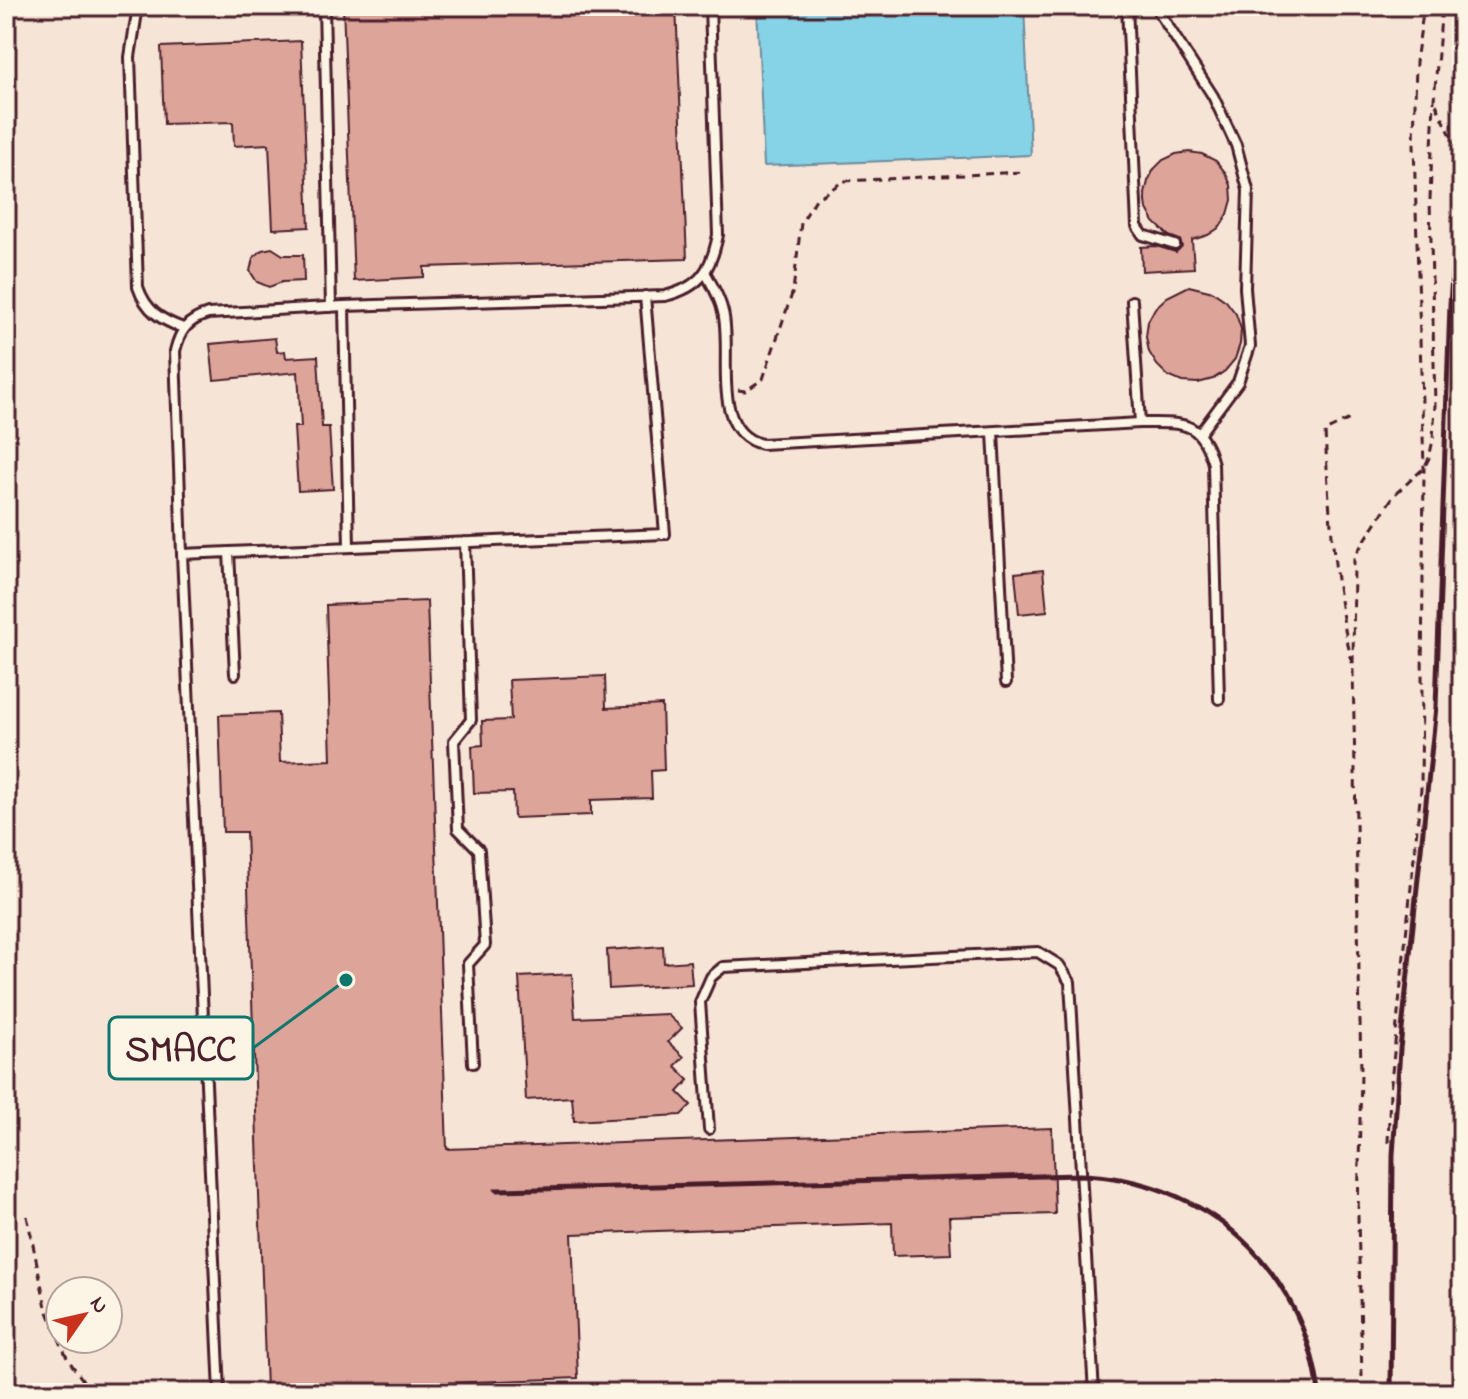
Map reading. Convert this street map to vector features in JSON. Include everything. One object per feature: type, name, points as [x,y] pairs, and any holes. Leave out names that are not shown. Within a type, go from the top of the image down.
[{"type":"lane","points":[[138,6],[130,57],[138,287],[143,302],[154,314],[183,328]]},
{"type":"lane","points":[[324,6],[331,307]]},
{"type":"lane","points":[[220,1393],[182,554],[175,351],[183,328],[208,314],[682,292],[695,284],[705,272],[714,254],[718,235],[710,6]]},
{"type":"lane","points":[[1127,6],[1137,226],[1143,235],[1175,245]]},
{"type":"lane","points":[[1155,6],[1213,96],[1236,145],[1248,190],[1245,288],[1250,346],[1238,382],[1200,433]]},
{"type":"lane","points":[[705,272],[724,314],[727,389],[732,419],[747,441],[762,444],[1140,423],[1178,423],[1200,433],[1209,448],[1213,464],[1219,699]]},
{"type":"lane","points":[[182,554],[665,534],[645,296]]},
{"type":"lane","points":[[1132,301],[1140,423]]},
{"type":"lane","points":[[344,306],[349,547]]},
{"type":"lane","points":[[993,432],[1006,682]]},
{"type":"lane","points":[[465,542],[471,720],[454,741],[458,829],[479,850],[485,945],[468,964],[473,1063]]},
{"type":"lane","points":[[229,552],[235,674]]},
{"type":"lane","points":[[709,1129],[700,1002],[711,977],[723,967],[1038,952],[1059,965],[1070,982],[1094,1393]]},
{"type":"path","points":[[1388,1143],[1390,1092],[1421,789],[1424,468],[1414,145],[1416,62],[1424,6]]},
{"type":"path","points":[[1362,1377],[1358,1216],[1361,1072],[1353,671],[1354,557],[1394,495],[1424,468],[1433,440],[1435,405],[1430,199],[1442,6]]},
{"type":"path","points":[[1434,100],[1454,142],[1462,151]]},
{"type":"path","points":[[727,389],[745,391],[763,379],[793,291],[801,223],[816,199],[844,181],[1023,172]]},
{"type":"path","points":[[1352,418],[1325,431],[1329,521],[1338,603],[1353,671]]},
{"type":"path","points":[[27,1216],[46,1307],[67,1358],[92,1393]]},
{"type":"water","points":[[757,6],[1024,6],[1031,155],[764,166]]},
{"type":"building","points":[[343,6],[676,6],[687,259],[424,267],[424,277],[354,281]]},
{"type":"building","points":[[301,41],[309,227],[273,229],[269,144],[234,146],[233,122],[164,124],[161,47]]},
{"type":"building","points":[[1189,152],[1216,161],[1225,172],[1231,185],[1232,200],[1228,214],[1220,227],[1192,240],[1194,268],[1142,271],[1141,247],[1156,246],[1176,252],[1182,246],[1180,240],[1169,236],[1154,222],[1147,209],[1145,194],[1154,169],[1163,160]]},
{"type":"building","points":[[272,248],[283,255],[303,255],[304,281],[282,282],[269,287],[257,282],[250,271],[253,258],[262,250]]},
{"type":"building","points":[[1189,286],[1213,292],[1226,301],[1236,314],[1241,329],[1235,359],[1213,379],[1198,383],[1182,382],[1168,376],[1149,352],[1146,337],[1148,321],[1155,308],[1167,297]]},
{"type":"building","points":[[275,338],[277,352],[285,351],[286,358],[318,356],[322,427],[329,427],[333,489],[298,491],[294,427],[301,427],[298,372],[214,380],[210,344]]},
{"type":"building","points":[[1043,570],[1047,611],[1019,614],[1015,573]]},
{"type":"building","points":[[427,601],[447,1149],[1052,1128],[1055,1214],[949,1217],[951,1254],[893,1256],[892,1223],[572,1234],[578,1378],[266,1390],[246,832],[223,832],[219,715],[278,713],[280,762],[331,760],[326,605]]},
{"type":"building","points":[[605,676],[606,708],[662,705],[664,770],[651,771],[652,798],[591,800],[591,815],[514,818],[513,792],[474,793],[472,746],[483,745],[482,721],[511,720],[509,680]]},
{"type":"building","points":[[663,946],[664,963],[690,961],[692,984],[609,989],[607,950]]},
{"type":"building","points":[[572,974],[575,1018],[667,1014],[682,1028],[668,1042],[684,1057],[675,1066],[689,1080],[678,1092],[691,1105],[681,1115],[574,1121],[572,1097],[526,1100],[519,977]]},
{"type":"railway","points":[[1391,1393],[1393,1155],[1400,1049],[1436,707],[1450,304],[1454,248],[1462,208]]},
{"type":"railway","points":[[496,1190],[1080,1175],[1126,1180],[1168,1193],[1207,1212],[1241,1238],[1270,1270],[1293,1307],[1309,1348],[1319,1393]]},
{"type":"place","name":"SMACC","points":[[346,980]]}]
